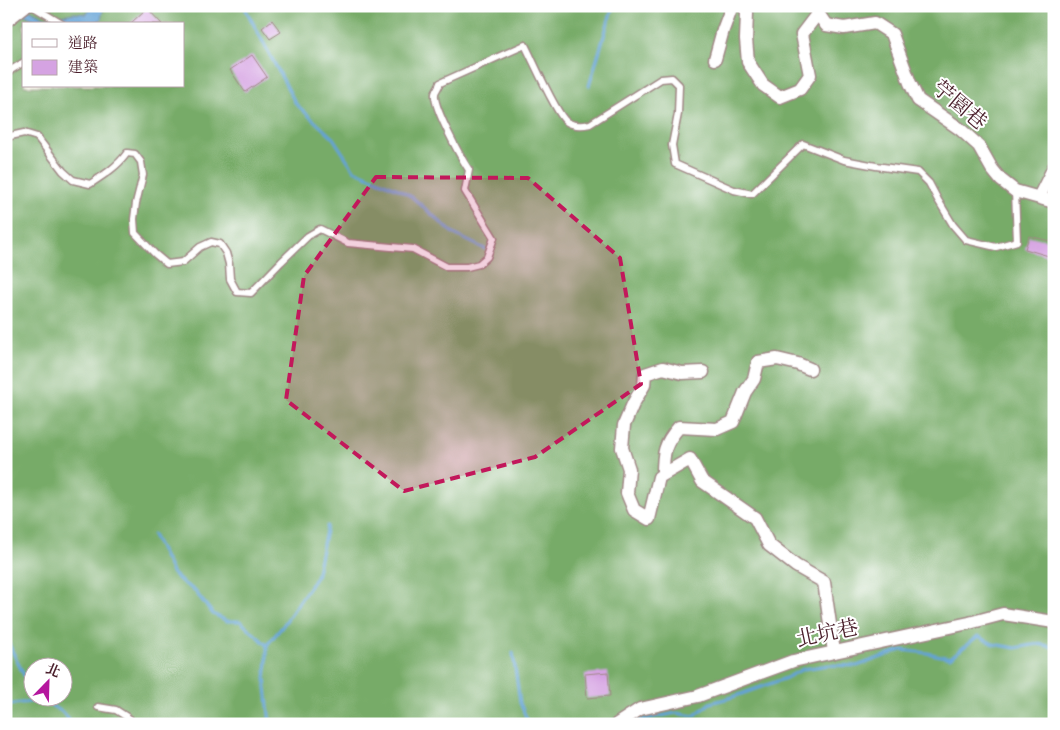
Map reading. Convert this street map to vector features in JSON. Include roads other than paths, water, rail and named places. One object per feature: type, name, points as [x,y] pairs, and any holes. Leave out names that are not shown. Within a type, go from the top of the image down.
[{"type":"street","points":[[6,21],[25,6]]},
{"type":"street","points":[[715,58],[732,6]]},
{"type":"street","points":[[744,6],[747,13],[746,39],[748,62],[763,85],[780,97],[800,90],[810,75],[802,34],[815,10]]},
{"type":"street","name":"苧園巷","points":[[815,10],[826,25],[844,28],[875,23],[892,34],[918,100],[960,129],[979,146],[992,169],[1001,180],[1015,191],[1054,202]]},
{"type":"street","points":[[1038,197],[1054,167]]},
{"type":"street","points":[[663,474],[663,458],[669,438],[679,427],[717,429],[733,422],[745,392],[754,379],[758,362],[777,359],[810,369]]},
{"type":"street","points":[[703,372],[682,373],[663,368],[645,374],[644,385],[624,425],[622,448],[629,469],[627,493],[634,510],[648,519],[659,477],[690,459],[702,480],[755,518],[769,545],[796,566],[824,582],[834,652]]},
{"type":"street","name":"北坑巷","points":[[617,724],[640,709],[698,696],[793,660],[969,623],[1003,614],[1054,622]]},
{"type":"lane","points":[[32,6],[59,22]]},
{"type":"lane","points":[[6,137],[24,133],[37,137],[63,171],[73,180],[90,184],[121,161],[127,152],[135,154],[141,162],[142,175],[134,219],[135,233],[167,264],[183,262],[200,246],[211,242],[220,244],[226,253],[230,280],[237,292],[251,293],[308,236],[320,229],[348,243],[413,250],[447,267],[466,267],[479,264],[487,257],[494,238],[465,190],[469,170],[460,157],[436,105],[435,93],[440,84],[525,44],[556,107],[566,122],[581,126],[590,124],[661,79],[672,78],[679,85],[678,114],[672,145],[675,164],[734,190],[752,194],[803,144],[844,160],[918,172],[929,183],[953,224],[966,240],[996,247],[1017,241],[1015,191]]},
{"type":"lane","points":[[6,76],[11,70],[22,63]]},
{"type":"lane","points":[[98,707],[116,710],[130,719],[126,724]]},
{"type":"water","points":[[9,6],[23,6],[46,18],[74,13],[87,14],[92,6],[104,6],[101,20],[95,22],[38,22]]},
{"type":"waterway","points":[[589,86],[613,6]]},
{"type":"waterway","points":[[246,10],[296,104],[333,138],[354,170],[412,197],[454,234],[485,249]]},
{"type":"waterway","points":[[267,645],[282,627],[316,577],[327,526]]},
{"type":"waterway","points":[[153,535],[173,574],[194,590],[213,614],[227,621],[240,621],[267,645],[265,678],[270,724]]},
{"type":"waterway","points":[[630,722],[676,713],[694,716],[710,703],[786,678],[803,669],[829,665],[857,666],[901,650],[950,658],[978,636],[993,644],[1015,648],[1038,644],[1054,647]]},
{"type":"waterway","points":[[6,638],[22,671]]},
{"type":"waterway","points":[[513,653],[520,703],[529,724]]},
{"type":"waterway","points":[[6,705],[22,703]]},
{"type":"waterway","points":[[56,708],[73,724]]}]
